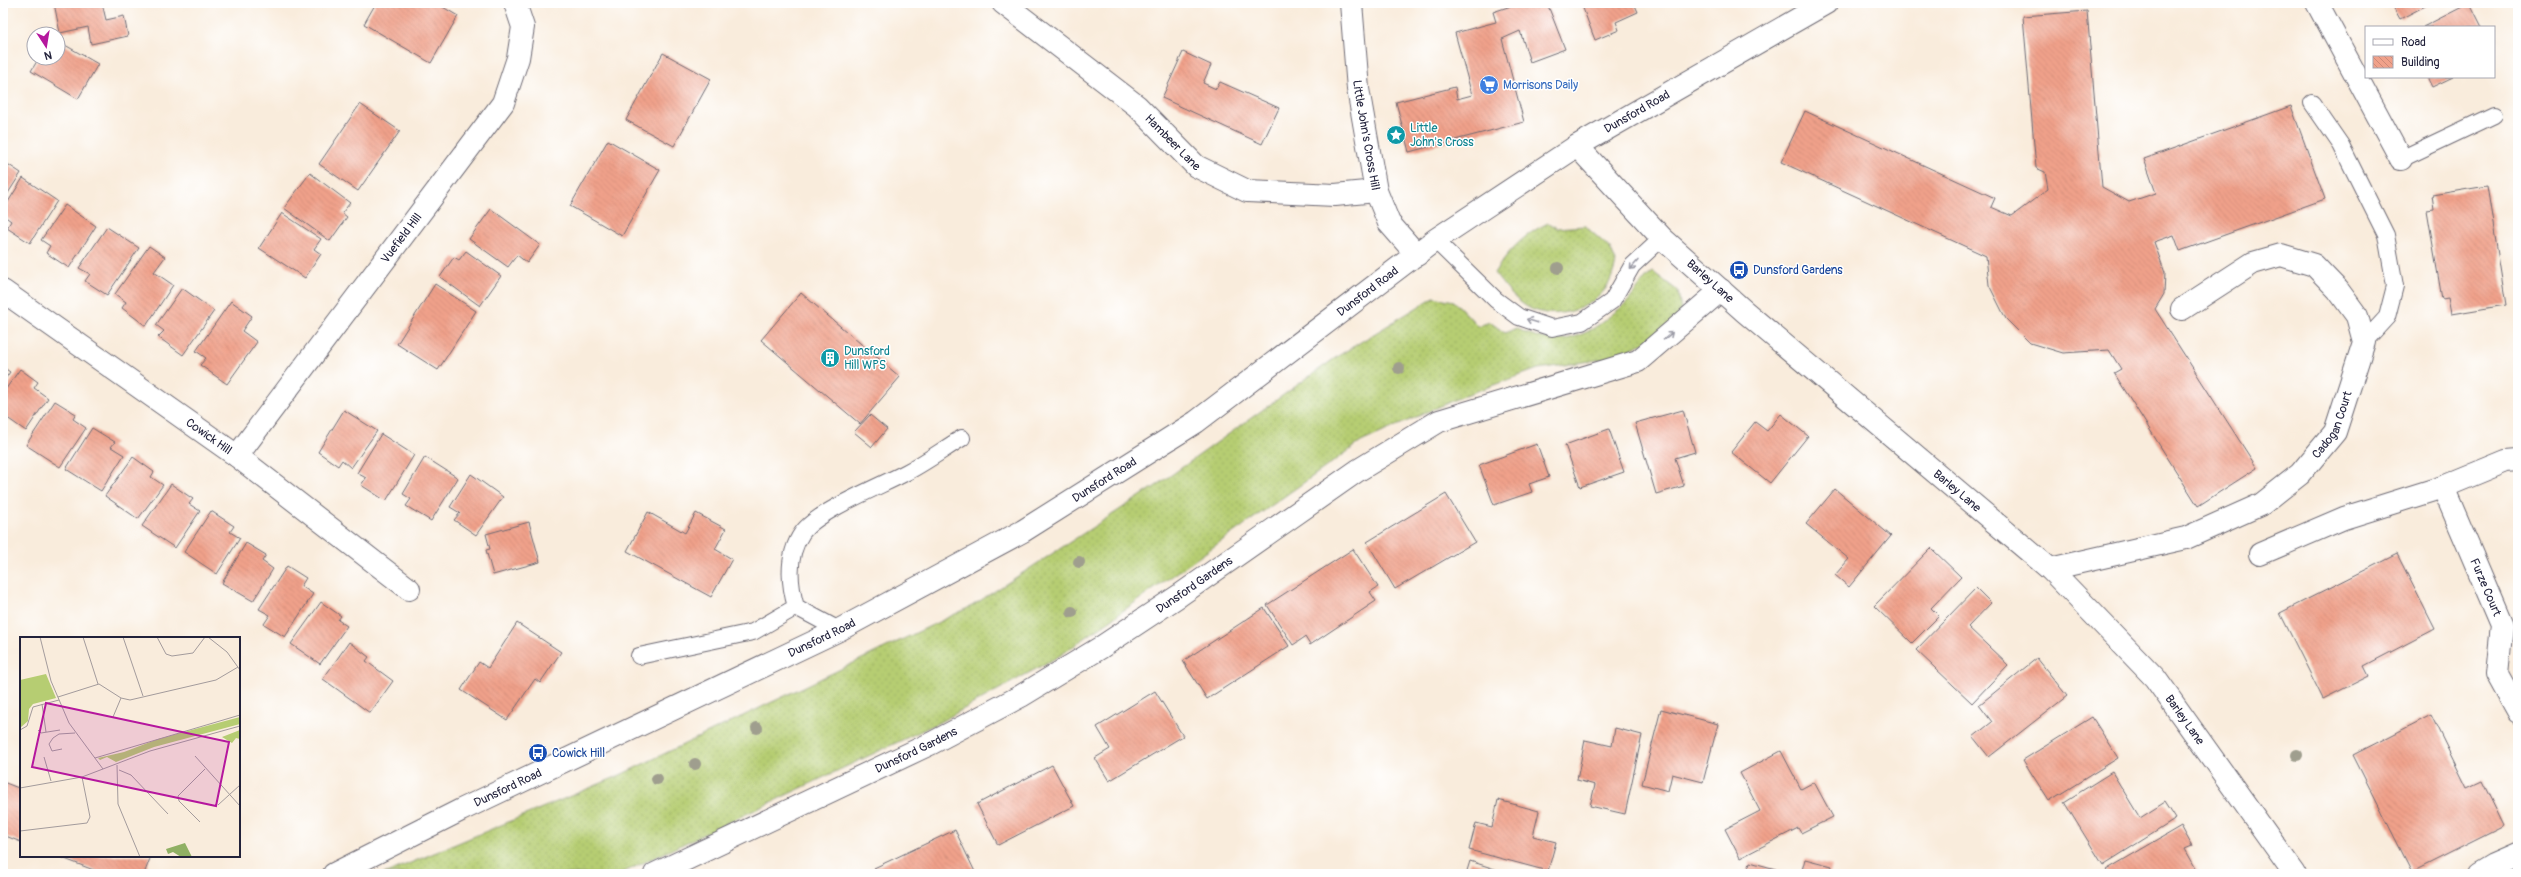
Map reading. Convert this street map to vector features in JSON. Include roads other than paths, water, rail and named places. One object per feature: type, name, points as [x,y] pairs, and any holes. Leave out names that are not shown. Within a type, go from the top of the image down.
[{"type":"street","name":"Vuefield Hill","points":[[237,456],[503,103],[518,58],[523,27],[515,3]]},
{"type":"street","name":"Hambeer Lane","points":[[1003,3],[1137,106],[1196,166],[1247,191],[1335,195],[1376,191]]},
{"type":"street","name":"Little John's Cross Hill","points":[[1350,3],[1358,89],[1376,191],[1390,224],[1417,255]]},
{"type":"street","name":"Dunsford Road","points":[[334,874],[461,810],[839,630],[1022,531],[1196,422],[1435,240],[1577,146],[1826,3]]},
{"type":"street","points":[[2317,3],[2401,159]]},
{"type":"street","name":"Barley Lane","points":[[1577,146],[1662,238],[1721,290],[2050,569],[2155,678],[2296,874]]},
{"type":"street","points":[[2182,309],[2253,263],[2282,256],[2314,266],[2338,290],[2357,316],[2364,342]]},
{"type":"street","name":"Dunsford Gardens","points":[[655,874],[925,746],[1021,696],[1100,648],[1174,599],[1357,471],[1439,421],[1638,361],[1721,290]]},
{"type":"street","name":"Cowick Hill","points":[[3,291],[237,456],[409,589]]},
{"type":"street","name":"Cadogan Court","points":[[2050,569],[2186,538],[2262,504],[2300,474],[2335,432],[2364,342]]},
{"type":"street","points":[[2260,554],[2344,518],[2443,487],[2506,461],[2518,460]]},
{"type":"street","name":"Furze Court","points":[[2443,487],[2502,625],[2497,674],[2518,711]]},
{"type":"street","points":[[2478,874],[2493,865],[2518,854]]},
{"type":"lane","points":[[2312,103],[2341,145],[2386,235],[2395,286],[2387,317],[2364,342]]},
{"type":"lane","points":[[2401,159],[2494,115]]},
{"type":"lane","points":[[1435,240],[1496,300],[1519,317],[1552,328],[1582,322],[1612,301],[1632,266],[1662,238]]},
{"type":"lane","points":[[839,630],[796,607],[790,586],[792,560],[802,533],[821,516],[908,471],[962,438]]},
{"type":"lane","points":[[639,656],[753,632],[796,607]]},
{"type":"place","name":"Morrisons Daily","points":[[1489,85]]},
{"type":"place","name":"Little John's Cross","points":[[1396,135]]},
{"type":"place","name":"Dunsford Gardens","points":[[1739,270]]},
{"type":"place","name":"Dunsford Hill WPS","points":[[830,358]]},
{"type":"place","name":"Cowick Hill","points":[[538,753]]}]
